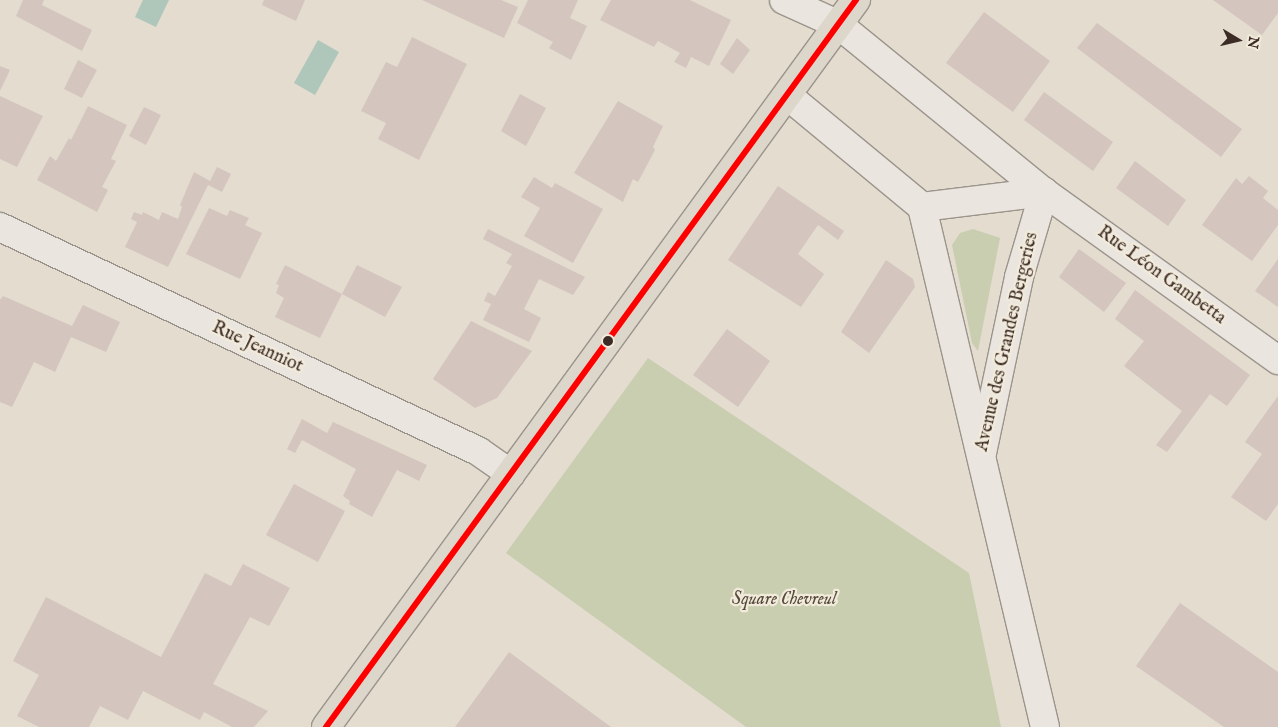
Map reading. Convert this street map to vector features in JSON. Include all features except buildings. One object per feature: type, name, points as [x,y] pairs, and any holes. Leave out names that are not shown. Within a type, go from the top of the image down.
[{"type":"main road","points":[[326,727],[788,96],[856,0]]},
{"type":"street","name":"Rue Léon Gambetta","points":[[784,0],[839,25],[1044,192],[1278,360]]},
{"type":"street","points":[[788,96],[922,207],[1044,192]]},
{"type":"street","name":"Avenue des Grandes Bergeries","points":[[980,462],[1019,277],[1044,192]]},
{"type":"street","name":"Avenue des Grandes Bergeries","points":[[922,207],[980,462],[1045,727]]},
{"type":"street","name":"Rue Jeanniot","points":[[0,227],[478,451],[511,474]]},
{"type":"green space","points":[[973,229],[1000,238],[978,351],[972,343],[952,245],[960,233]]},
{"type":"green space","name":"Square Chevreul","points":[[648,358],[969,573],[1001,727],[746,727],[506,553]]},
{"type":"shaded area","points":[[143,0],[169,0],[156,27],[135,17]]},
{"type":"shaded area","points":[[318,40],[339,52],[315,95],[294,83]]},
{"type":"transit line","points":[[326,727],[856,0]]}]
